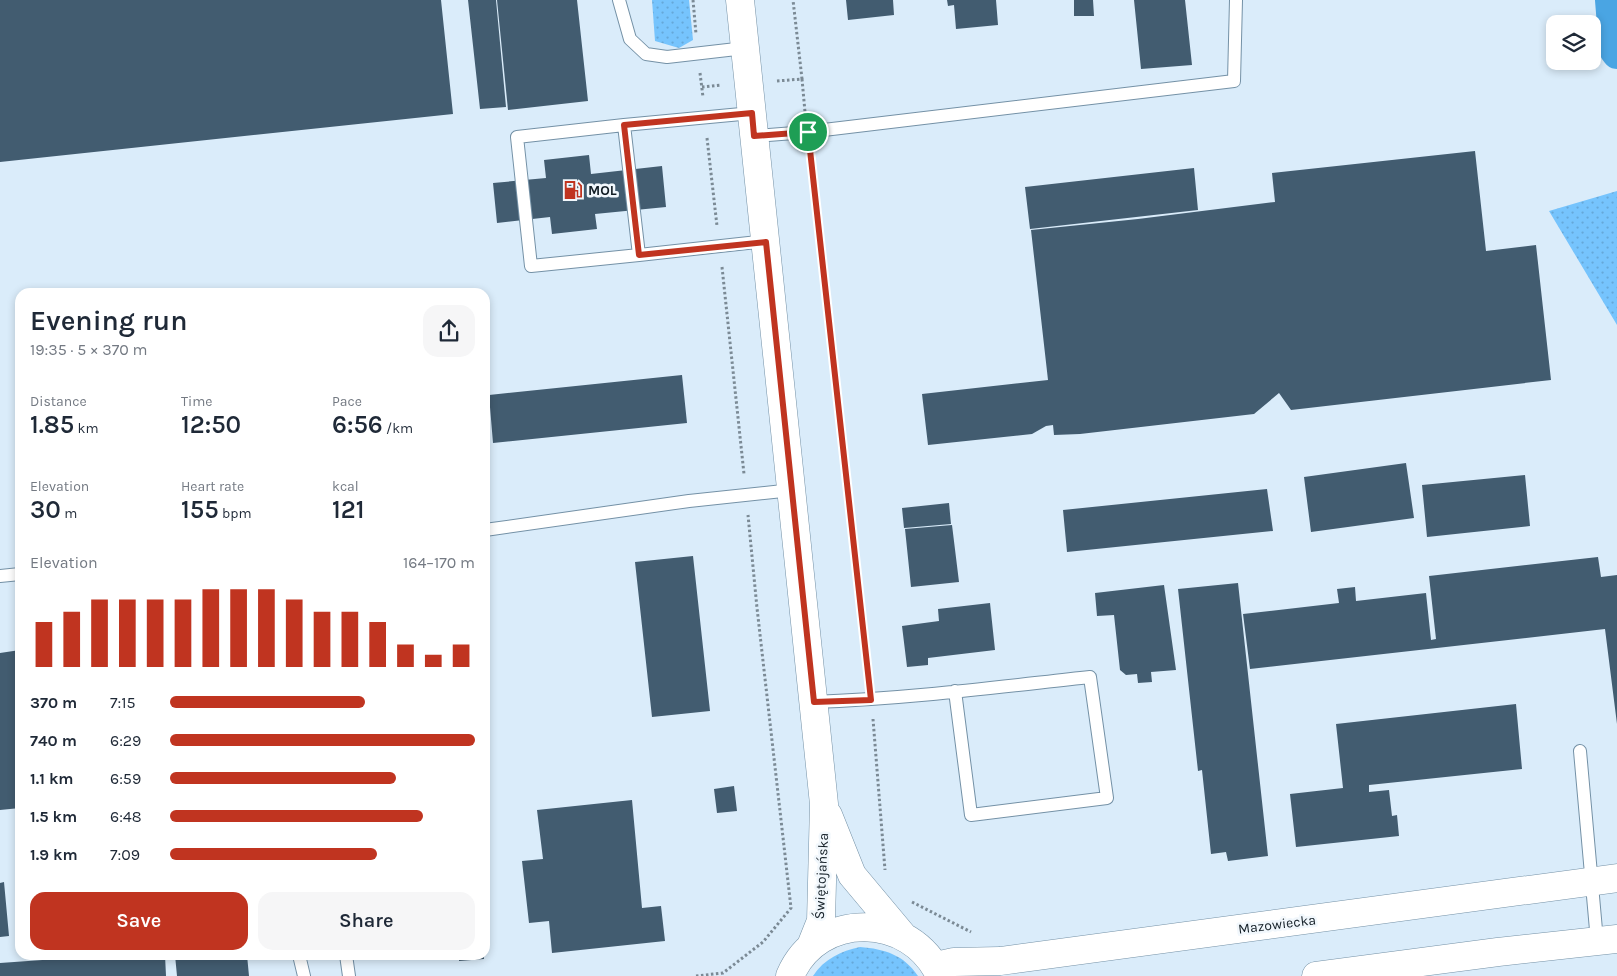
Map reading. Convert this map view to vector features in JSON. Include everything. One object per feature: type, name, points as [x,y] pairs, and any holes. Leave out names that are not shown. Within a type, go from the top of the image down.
[{"type":"main road","name":"Świętojańska","points":[[740,0],[824,804],[821,921],[811,946]]},
{"type":"main road","name":"Świętojańska","points":[[824,804],[852,875],[903,936]]},
{"type":"main road","name":"Mazowiecka","points":[[938,971],[954,962],[1010,959],[1446,902],[1605,879]]},
{"type":"main road","points":[[790,976],[794,965],[811,946],[832,933],[856,927],[880,928],[903,936],[922,948],[938,971]]},
{"type":"main road","points":[[1316,976],[1607,940]]},
{"type":"lane","points":[[619,0],[630,39],[646,54],[667,57],[745,48]]},
{"type":"lane","points":[[766,242],[531,266],[517,137],[624,125],[753,124],[808,132],[1234,80],[1236,0]]},
{"type":"lane","points":[[624,125],[639,255]]},
{"type":"lane","points":[[490,529],[792,490]]},
{"type":"lane","points":[[0,576],[15,574]]},
{"type":"lane","points":[[814,702],[871,700],[954,691],[1090,678],[1107,798],[971,815],[954,691]]},
{"type":"lane","points":[[1580,751],[1605,879],[1607,940]]},
{"type":"lane","points":[[300,960],[304,976]]},
{"type":"lane","points":[[347,960],[350,976]]},
{"type":"path","points":[[802,79],[871,700],[886,876]]},
{"type":"path","points":[[696,976],[723,975],[763,942],[791,908],[789,886]]},
{"type":"path","points":[[905,898],[974,934]]},
{"type":"shaded area","points":[[652,0],[689,0],[693,40],[679,48],[655,41]]},
{"type":"shaded area","points":[[1617,191],[1617,325],[1549,211]]},
{"type":"shaded area","points":[[860,947],[878,949],[893,954],[907,963],[918,976],[813,976],[828,960],[846,951]]},
{"type":"building","points":[[0,0],[441,0],[453,114],[0,162]]},
{"type":"building","points":[[468,0],[496,0],[506,107],[480,109]]},
{"type":"building","points":[[497,0],[577,0],[588,101],[508,110]]},
{"type":"building","points":[[846,0],[893,0],[894,15],[848,20]]},
{"type":"building","points":[[947,0],[996,0],[998,25],[956,29],[954,5],[948,6]]},
{"type":"building","points":[[1074,0],[1093,0],[1094,16],[1074,16]]},
{"type":"building","points":[[1134,0],[1185,0],[1192,65],[1141,69]]},
{"type":"building","points":[[1475,151],[1486,251],[1536,245],[1551,380],[1291,410],[1279,393],[1254,414],[1080,434],[1054,435],[1053,425],[1046,426],[1032,434],[928,445],[922,394],[1048,380],[1031,230],[1275,202],[1272,173]]},
{"type":"building","points":[[589,155],[591,174],[662,166],[666,207],[595,214],[597,229],[552,234],[550,217],[497,223],[493,183],[546,178],[544,160]]},
{"type":"building","points":[[1194,168],[1198,210],[1030,229],[1025,187]]},
{"type":"building","points":[[682,375],[687,423],[493,443],[490,395]]},
{"type":"building","points":[[1406,463],[1414,518],[1311,532],[1304,477]]},
{"type":"building","points":[[1525,475],[1530,526],[1427,537],[1422,485]]},
{"type":"building","points":[[1267,489],[1273,531],[1067,552],[1063,510]]},
{"type":"building","points":[[949,503],[951,524],[904,528],[902,508]]},
{"type":"building","points":[[952,525],[959,582],[911,587],[905,529]]},
{"type":"building","points":[[693,556],[710,711],[652,717],[635,562]]},
{"type":"building","points":[[1598,557],[1601,577],[1617,575],[1617,724],[1605,629],[1250,669],[1243,614],[1339,603],[1337,589],[1355,587],[1356,601],[1426,593],[1431,640],[1436,639],[1429,576]]},
{"type":"building","points":[[1238,583],[1268,856],[1228,861],[1226,852],[1211,854],[1202,770],[1198,771],[1178,589]]},
{"type":"building","points":[[1164,585],[1176,670],[1151,672],[1152,682],[1138,683],[1137,674],[1126,675],[1120,670],[1114,615],[1097,616],[1095,593]]},
{"type":"building","points":[[990,603],[995,650],[928,658],[928,665],[907,667],[902,626],[939,621],[938,609]]},
{"type":"building","points":[[15,651],[15,808],[0,810],[0,653]]},
{"type":"building","points":[[1516,704],[1522,769],[1369,785],[1369,792],[1389,790],[1392,816],[1397,815],[1399,836],[1296,847],[1290,794],[1343,788],[1336,724]]},
{"type":"building","points":[[734,786],[737,811],[717,813],[714,789]]},
{"type":"building","points":[[632,800],[642,908],[661,906],[665,941],[552,953],[549,921],[529,923],[522,861],[543,859],[537,810]]},
{"type":"building","points":[[4,882],[9,936],[0,937],[0,883]]},
{"type":"building","points":[[42,960],[165,960],[166,976],[0,976],[0,963]]},
{"type":"building","points":[[175,960],[247,960],[249,976],[177,976]]},
{"type":"waterway","points":[[1610,0],[1614,50],[1617,54]]},
{"type":"place","name":"MOL","points":[[573,190]]},
{"type":"route","points":[[752,113],[754,136],[808,132],[871,700],[814,702],[766,242],[639,255],[624,125],[752,113]]}]
